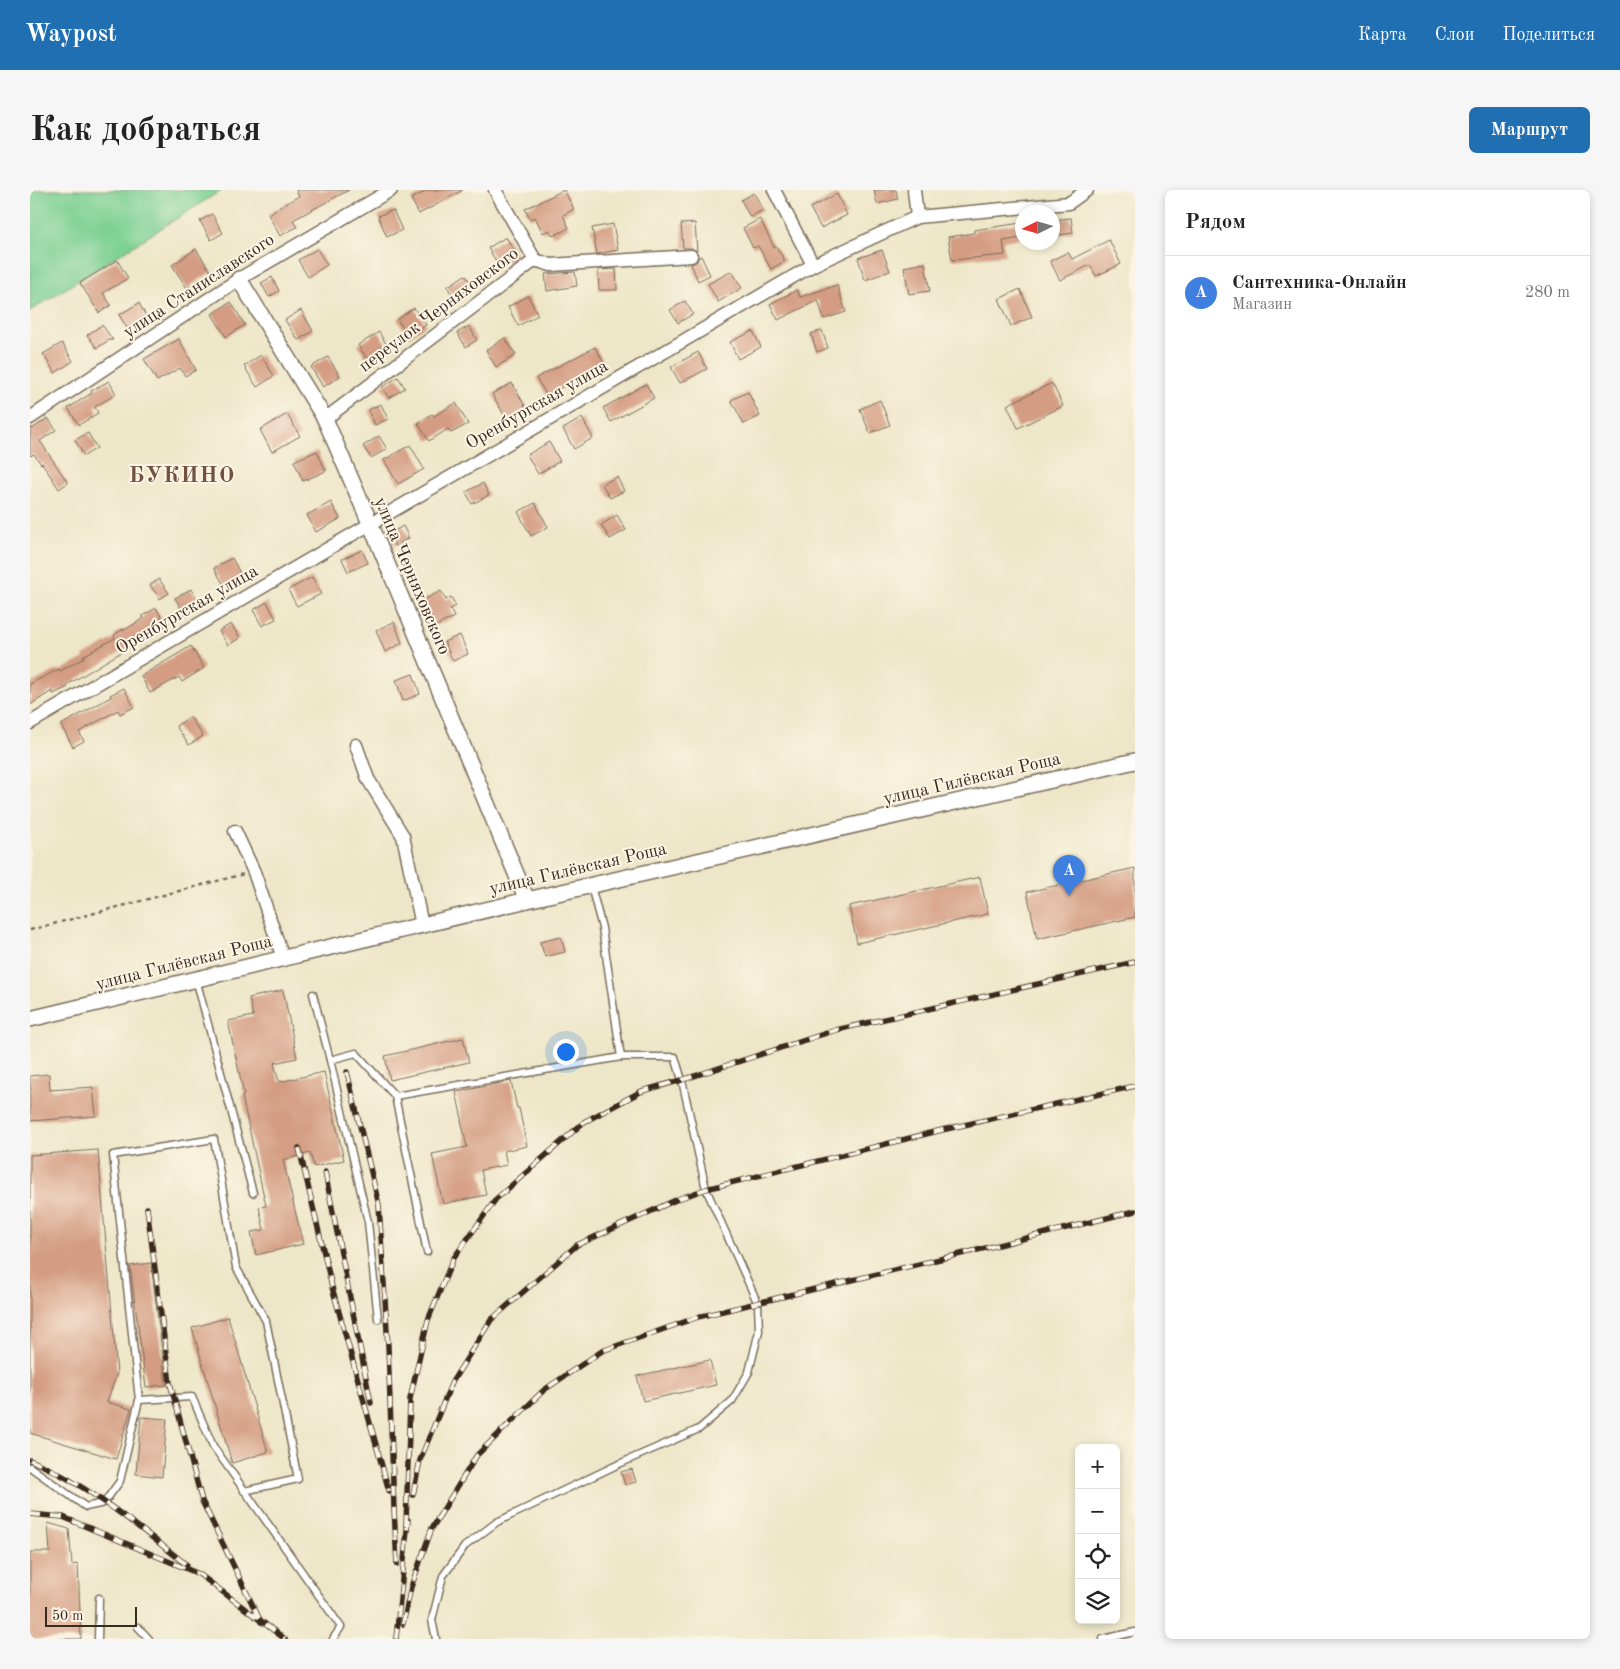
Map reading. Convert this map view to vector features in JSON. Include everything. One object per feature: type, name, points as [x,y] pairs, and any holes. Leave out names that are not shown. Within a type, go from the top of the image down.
[{"type":"street","name":"улица Станиславского","points":[[30,418],[239,279],[391,190]]},
{"type":"street","name":"переулок Черняховского","points":[[325,419],[535,260],[495,190]]},
{"type":"street","points":[[774,190],[813,265]]},
{"type":"street","points":[[914,190],[917,217]]},
{"type":"street","name":"Оренбургская улица","points":[[30,723],[813,265],[917,217],[1069,202],[1087,190]]},
{"type":"street","points":[[535,260],[551,265],[691,256]]},
{"type":"street","name":"улица Черняховского","points":[[239,279],[325,419],[527,900]]},
{"type":"street","points":[[356,745],[368,779],[403,836],[422,925]]},
{"type":"street","name":"улица Гилёвская Роща","points":[[30,1019],[527,900],[1135,761]]},
{"type":"street","points":[[235,831],[254,872],[283,958]]},
{"type":"lane","points":[[591,886],[602,928],[621,1057]]},
{"type":"lane","points":[[196,979],[253,1192]]},
{"type":"lane","points":[[313,994],[368,1222],[378,1319]]},
{"type":"lane","points":[[330,1060],[356,1053],[395,1096],[427,1252]]},
{"type":"lane","points":[[395,1096],[621,1057],[676,1057],[706,1190],[758,1304],[759,1331],[749,1372],[732,1401],[699,1429],[618,1464],[497,1522],[465,1546],[443,1576],[432,1620],[436,1639]]},
{"type":"lane","points":[[30,1468],[86,1507],[104,1503],[120,1482],[139,1400],[113,1155],[214,1139],[236,1267],[266,1320],[298,1479],[244,1491]]},
{"type":"lane","points":[[139,1400],[192,1397],[213,1446],[341,1627],[333,1639]]},
{"type":"lane","points":[[98,1639],[99,1598]]},
{"type":"lane","points":[[138,1627],[149,1639]]},
{"type":"lane","points":[[1103,1639],[1135,1632]]},
{"type":"path","points":[[30,930],[254,872]]},
{"type":"green space","points":[[30,190],[222,190],[30,311]]},
{"type":"building","points":[[296,190],[349,190],[293,220],[297,227],[280,236],[268,214],[299,196]]},
{"type":"building","points":[[428,190],[463,190],[419,214],[411,199]]},
{"type":"building","points":[[564,190],[574,209],[563,215],[569,228],[553,236],[549,230],[543,233],[535,217],[530,219],[525,209]]},
{"type":"building","points":[[874,190],[896,190],[898,199],[877,204]]},
{"type":"building","points":[[754,193],[763,210],[750,217],[741,200]]},
{"type":"building","points":[[837,194],[847,215],[821,228],[810,208]]},
{"type":"building","points":[[393,210],[402,230],[387,237],[378,216]]},
{"type":"building","points":[[212,214],[223,233],[211,240],[200,221]]},
{"type":"building","points":[[1071,218],[1073,233],[1060,235],[1060,219]]},
{"type":"building","points":[[760,219],[774,247],[776,246],[785,261],[771,269],[758,246],[753,248],[743,228]]},
{"type":"building","points":[[695,223],[697,251],[691,248],[683,248],[681,224]]},
{"type":"building","points":[[613,224],[618,250],[597,254],[592,228]]},
{"type":"building","points":[[1015,224],[1015,239],[1003,241],[1005,255],[952,260],[948,237],[974,233],[974,230]]},
{"type":"building","points":[[506,237],[517,256],[499,266],[488,248]]},
{"type":"building","points":[[1109,240],[1121,264],[1096,276],[1090,265],[1060,280],[1050,261],[1068,252],[1072,259]]},
{"type":"building","points":[[196,249],[211,272],[187,288],[172,265]]},
{"type":"building","points":[[317,249],[327,265],[308,277],[298,260]]},
{"type":"building","points":[[882,250],[890,271],[865,280],[858,258]]},
{"type":"building","points":[[701,256],[710,275],[698,281],[691,264],[696,262]]},
{"type":"building","points":[[117,260],[128,278],[103,293],[111,305],[99,313],[80,283]]},
{"type":"building","points":[[925,263],[930,291],[909,294],[904,267]]},
{"type":"building","points":[[616,269],[617,290],[599,290],[598,270]]},
{"type":"building","points":[[732,271],[742,288],[718,302],[708,284]]},
{"type":"building","points":[[575,272],[577,286],[547,291],[545,274]]},
{"type":"building","points":[[465,275],[475,288],[457,301],[447,287]]},
{"type":"building","points":[[272,277],[279,291],[269,297],[261,283]]},
{"type":"building","points":[[837,285],[846,312],[824,319],[818,300],[778,320],[770,304],[797,290],[800,297]]},
{"type":"building","points":[[1020,289],[1032,317],[1011,326],[999,299]]},
{"type":"building","points":[[528,296],[538,315],[518,326],[508,307]]},
{"type":"building","points":[[685,301],[693,314],[678,323],[670,310]]},
{"type":"building","points":[[231,302],[245,325],[226,337],[212,314]]},
{"type":"building","points":[[139,303],[146,316],[127,328],[119,315]]},
{"type":"building","points":[[414,308],[426,325],[409,337],[397,319]]},
{"type":"building","points":[[301,310],[313,331],[298,340],[285,320]]},
{"type":"building","points":[[102,325],[113,340],[109,340],[97,348],[87,335]]},
{"type":"building","points":[[469,326],[477,340],[466,347],[457,333]]},
{"type":"building","points":[[822,330],[828,348],[817,352],[811,334]]},
{"type":"building","points":[[753,331],[761,347],[738,359],[730,342]]},
{"type":"building","points":[[379,332],[389,349],[369,362],[358,345]]},
{"type":"building","points":[[505,338],[516,355],[496,367],[486,350]]},
{"type":"building","points":[[179,339],[196,370],[185,376],[180,368],[157,381],[144,359]]},
{"type":"building","points":[[62,343],[73,361],[55,373],[43,354]]},
{"type":"building","points":[[595,347],[606,366],[587,376],[586,373],[547,396],[536,378]]},
{"type":"building","points":[[698,352],[707,369],[680,383],[671,367]]},
{"type":"building","points":[[261,355],[274,376],[257,387],[244,366]]},
{"type":"building","points":[[328,357],[340,376],[323,387],[311,367]]},
{"type":"building","points":[[398,377],[405,388],[389,398],[382,387]]},
{"type":"building","points":[[109,381],[116,394],[95,407],[98,413],[79,425],[68,408],[92,393],[91,391]]},
{"type":"building","points":[[512,383],[527,409],[507,420],[492,394]]},
{"type":"building","points":[[1052,383],[1063,406],[1018,428],[1007,405]]},
{"type":"building","points":[[646,384],[654,398],[611,422],[603,408]]},
{"type":"building","points":[[748,392],[760,416],[744,424],[731,400]]},
{"type":"building","points":[[880,400],[890,425],[870,433],[860,409]]},
{"type":"building","points":[[456,403],[468,424],[451,433],[448,429],[429,441],[418,423]]},
{"type":"building","points":[[381,404],[388,419],[375,425],[368,410]]},
{"type":"building","points":[[287,414],[300,436],[272,452],[260,430]]},
{"type":"building","points":[[48,418],[56,430],[40,441],[68,483],[59,489],[42,463],[34,454],[30,456],[30,426],[32,429]]},
{"type":"building","points":[[582,418],[593,438],[574,449],[563,429]]},
{"type":"building","points":[[88,433],[97,448],[84,456],[75,440]]},
{"type":"building","points":[[379,436],[387,449],[371,458],[363,446]]},
{"type":"building","points":[[549,442],[560,461],[538,474],[527,455]]},
{"type":"building","points":[[410,445],[424,469],[398,484],[384,460]]},
{"type":"building","points":[[317,451],[326,471],[303,481],[294,461]]},
{"type":"building","points":[[617,477],[624,491],[610,498],[602,484]]},
{"type":"building","points":[[483,483],[489,495],[472,504],[466,492]]},
{"type":"building","points":[[331,502],[340,519],[316,532],[307,515]]},
{"type":"building","points":[[535,503],[548,527],[531,536],[518,512]]},
{"type":"building","points":[[617,515],[626,530],[610,539],[601,525]]},
{"type":"building","points":[[403,526],[409,538],[395,546],[389,534]]},
{"type":"building","points":[[362,550],[368,563],[348,572],[342,559]]},
{"type":"building","points":[[232,558],[242,577],[225,587],[214,568]]},
{"type":"building","points":[[312,577],[321,594],[297,606],[288,590]]},
{"type":"building","points":[[159,579],[169,593],[160,599],[150,585]]},
{"type":"building","points":[[191,589],[201,605],[185,615],[175,598]]},
{"type":"building","points":[[441,591],[446,600],[451,597],[456,606],[450,609],[454,617],[436,626],[423,600]]},
{"type":"building","points":[[267,602],[276,619],[262,626],[253,610]]},
{"type":"building","points":[[156,608],[166,625],[67,685],[68,687],[53,694],[52,691],[30,705],[30,684],[84,658],[83,656],[115,638],[114,635],[144,618],[142,616]]},
{"type":"building","points":[[394,622],[402,643],[385,652],[376,630]]},
{"type":"building","points":[[231,624],[240,638],[228,645],[219,631]]},
{"type":"building","points":[[460,635],[468,654],[453,661],[444,642]]},
{"type":"building","points":[[191,646],[204,668],[182,682],[179,677],[150,693],[141,676]]},
{"type":"building","points":[[413,674],[420,694],[403,701],[396,680]]},
{"type":"building","points":[[124,688],[134,707],[120,714],[118,710],[79,732],[84,741],[73,747],[61,725]]},
{"type":"building","points":[[190,717],[203,736],[189,745],[176,726]]},
{"type":"building","points":[[1135,868],[1135,917],[1037,939],[1027,892]]},
{"type":"building","points":[[980,877],[988,914],[857,943],[849,906]]},
{"type":"building","points":[[561,937],[565,952],[545,957],[540,942]]},
{"type":"building","points":[[283,990],[297,1058],[274,1063],[279,1082],[324,1072],[344,1160],[314,1167],[310,1153],[283,1160],[303,1244],[256,1255],[251,1232],[264,1230],[259,1207],[266,1206],[228,1021],[253,1016],[249,998]]},
{"type":"building","points":[[463,1038],[469,1062],[390,1080],[385,1056]]},
{"type":"building","points":[[49,1074],[50,1090],[93,1087],[96,1116],[30,1121],[30,1076]]},
{"type":"building","points":[[511,1081],[527,1146],[504,1151],[507,1165],[481,1170],[486,1195],[443,1204],[432,1154],[467,1147],[456,1092]]},
{"type":"building","points":[[98,1150],[117,1373],[107,1402],[131,1409],[116,1459],[30,1433],[30,1155]]},
{"type":"building","points":[[151,1263],[166,1385],[146,1387],[130,1266]]},
{"type":"building","points":[[228,1317],[268,1452],[232,1463],[192,1328]]},
{"type":"building","points":[[710,1360],[716,1385],[643,1401],[637,1376]]},
{"type":"building","points":[[141,1417],[167,1419],[162,1477],[136,1474]]},
{"type":"building","points":[[632,1469],[636,1482],[625,1485],[621,1472]]},
{"type":"building","points":[[48,1523],[69,1529],[72,1565],[78,1564],[81,1639],[30,1639],[30,1552],[50,1552]]},
{"type":"railway","points":[[406,1526],[410,1399],[428,1320],[453,1259],[496,1199],[584,1122],[642,1091],[682,1080],[836,1030],[1135,962]]},
{"type":"railway","points":[[347,1072],[379,1205],[388,1346],[397,1564]]},
{"type":"railway","points":[[413,1495],[420,1460],[452,1382],[491,1320],[577,1245],[678,1199],[706,1189],[942,1130],[1135,1086]]},
{"type":"railway","points":[[299,1148],[332,1287],[389,1491]]},
{"type":"railway","points":[[325,1172],[371,1403]]},
{"type":"railway","points":[[147,1208],[170,1383],[202,1501],[261,1622]]},
{"type":"railway","points":[[403,1624],[411,1587],[432,1528],[477,1455],[544,1390],[602,1351],[698,1317],[1135,1211]]},
{"type":"railway","points":[[30,1460],[72,1481],[112,1507],[187,1565]]},
{"type":"railway","points":[[30,1514],[63,1517],[199,1574],[285,1639]]},
{"type":"railway","points":[[396,1639],[408,1520]]},
{"type":"place","name":"Сантехника-Онлайн","points":[[1069,896]]},
{"type":"district","name":"БУКИНО","points":[[182,476]]}]
